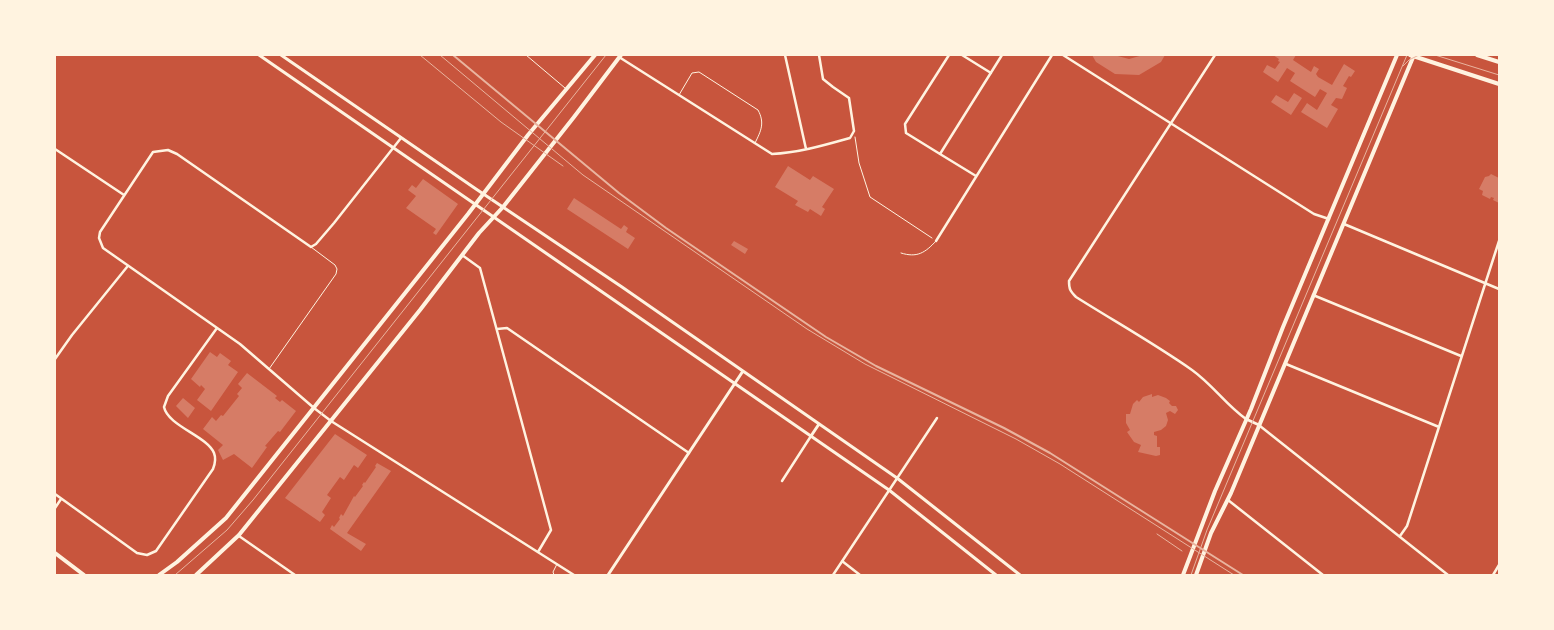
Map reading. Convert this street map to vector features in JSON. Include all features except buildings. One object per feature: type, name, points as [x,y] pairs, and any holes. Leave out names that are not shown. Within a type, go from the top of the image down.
[{"type":"main road","points":[[159,575],[226,518],[482,194],[595,55]]},
{"type":"main road","points":[[1183,575],[1218,482],[1397,55]]},
{"type":"main road","points":[[1477,55],[1498,62]]},
{"type":"main road","points":[[196,575],[239,536],[462,254],[492,217],[503,207],[620,56]]},
{"type":"main road","points":[[1197,573],[1211,533],[1228,500],[1413,56],[1499,84]]},
{"type":"main road","points":[[55,553],[84,575]]},
{"type":"street","points":[[259,55],[889,490],[996,575]]},
{"type":"street","points":[[281,55],[897,478],[1020,575]]},
{"type":"street","points":[[785,55],[806,149]]},
{"type":"street","points":[[620,56],[754,144],[772,154],[783,154],[850,138],[854,131],[849,98],[832,88],[823,78],[818,55]]},
{"type":"street","points":[[948,55],[905,124],[906,132],[976,176]]},
{"type":"street","points":[[962,55],[991,73]]},
{"type":"street","points":[[940,154],[1002,55]]},
{"type":"street","points":[[936,241],[1052,55]]},
{"type":"street","points":[[1063,55],[1314,214],[1328,219]]},
{"type":"street","points":[[1215,55],[1069,282],[1069,290],[1076,297],[1192,370],[1211,385],[1230,406],[1246,419],[1259,425],[1448,575]]},
{"type":"street","points":[[1498,55],[1498,62]]},
{"type":"street","points":[[401,138],[334,223],[316,244],[311,246],[168,150],[153,152],[100,232],[99,238],[103,248],[127,267],[240,344],[331,421],[574,575]]},
{"type":"street","points":[[55,149],[124,195]]},
{"type":"street","points":[[1344,224],[1499,289]]},
{"type":"street","points":[[1400,536],[1407,526],[1499,241]]},
{"type":"street","points":[[462,254],[480,268],[551,530],[538,552]]},
{"type":"street","points":[[55,359],[127,267]]},
{"type":"street","points":[[1313,295],[1461,356]]},
{"type":"street","points":[[55,494],[137,553],[147,555],[156,551],[214,469],[214,452],[168,415],[164,407],[168,396],[217,328]]},
{"type":"street","points":[[497,328],[507,328],[689,453]]},
{"type":"street","points":[[1284,363],[1439,427]]},
{"type":"street","points":[[608,575],[743,371]]},
{"type":"street","points":[[834,575],[937,418]]},
{"type":"street","points":[[782,481],[818,424]]},
{"type":"street","points":[[55,508],[61,499]]},
{"type":"street","points":[[1228,500],[1323,575]]},
{"type":"street","points":[[239,536],[295,575]]},
{"type":"street","points":[[842,561],[860,575]]},
{"type":"street","points":[[1493,575],[1499,565]]},
{"type":"lane","points":[[526,55],[566,89]]},
{"type":"lane","points":[[678,95],[692,73],[699,72],[758,110],[761,115],[763,128],[754,144]]},
{"type":"lane","points":[[901,253],[909,255],[922,254],[936,241]]},
{"type":"lane","points":[[269,370],[336,274],[337,269],[335,265],[311,246]]},
{"type":"lane","points":[[554,575],[553,572],[557,564]]},
{"type":"path","points":[[854,131],[859,163],[870,197],[936,241]]},
{"type":"tram line","points":[[420,55],[501,122],[563,166]]},
{"type":"tram line","points":[[440,55],[583,175],[807,329],[865,364],[1016,439],[1060,464],[1234,575]]},
{"type":"tram line","points":[[175,575],[227,530],[253,500],[606,55]]},
{"type":"tram line","points":[[1191,575],[1207,530],[1407,55]]},
{"type":"tram line","points":[[1403,66],[1409,60],[1419,55]]},
{"type":"tram line","points":[[1435,55],[1499,75]]},
{"type":"tram line","points":[[1157,534],[1182,551]]},
{"type":"railway","points":[[453,55],[619,193],[666,228],[826,337],[876,366],[1004,428],[1050,453],[1243,575]]}]
